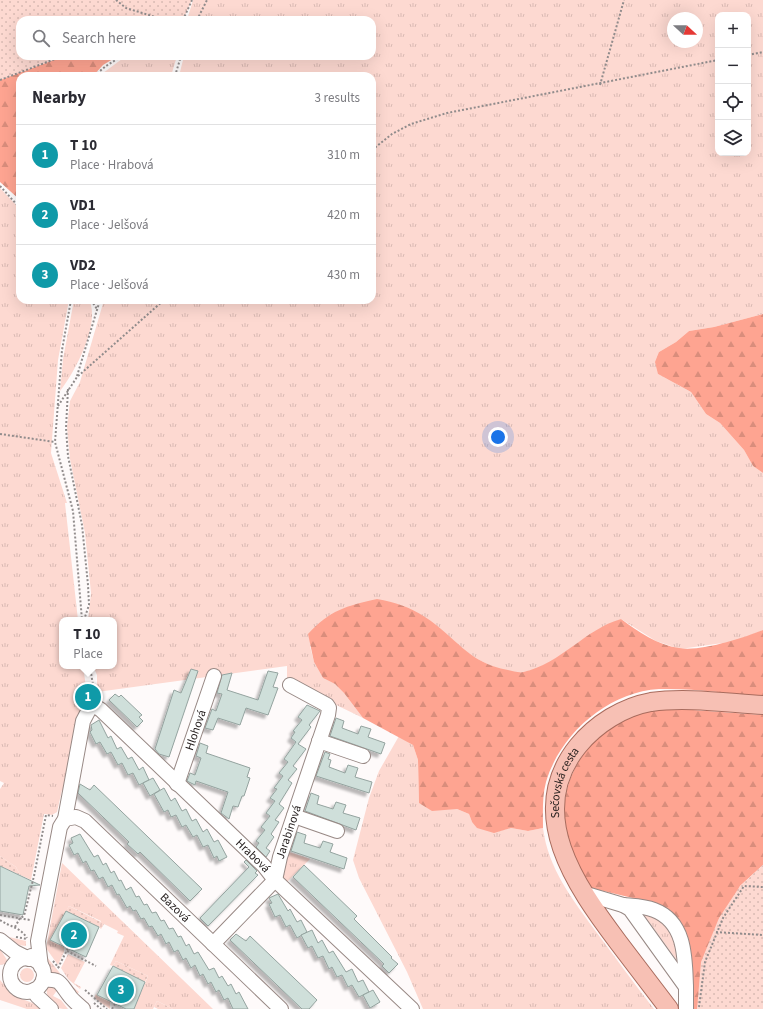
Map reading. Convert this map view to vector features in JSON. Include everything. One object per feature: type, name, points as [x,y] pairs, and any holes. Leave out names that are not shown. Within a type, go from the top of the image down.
[{"type":"main road","name":"Sečovská cesta","points":[[669,1009],[583,893],[563,854],[555,818],[556,797],[561,778],[568,761],[580,744],[596,728],[616,715],[650,702],[681,701],[763,706]]},
{"type":"street","name":"Hlohová","points":[[177,784],[214,676]]},
{"type":"street","name":"Jarabinová","points":[[212,944],[275,880],[294,816],[330,711],[330,708],[323,702],[290,685]]},
{"type":"street","name":"Hrabová","points":[[92,704],[101,710],[264,866],[275,880],[412,1009]]},
{"type":"street","points":[[52,1009],[37,996],[42,973],[38,943],[60,827],[65,820],[67,799],[83,721],[92,704]]},
{"type":"street","points":[[319,741],[363,756]]},
{"type":"street","points":[[294,816],[337,831]]},
{"type":"street","name":"Bazová","points":[[65,820],[76,817],[85,821],[281,1009]]},
{"type":"street","points":[[583,893],[623,905],[653,910],[666,917],[675,926],[682,939],[685,952],[686,1009]]},
{"type":"street","points":[[623,905],[630,910],[686,987]]},
{"type":"street","points":[[2,942],[7,972],[12,984],[20,990],[30,991],[42,973]]},
{"type":"street","points":[[2,942],[29,959],[34,960],[42,973],[52,980],[60,982],[69,995],[82,998]]},
{"type":"street","points":[[29,959],[38,943]]},
{"type":"street","points":[[7,972],[22,959],[29,959]]},
{"type":"path","points":[[116,0],[131,10],[151,16]]},
{"type":"path","points":[[185,16],[192,0]]},
{"type":"path","points":[[199,16],[208,0]]},
{"type":"path","points":[[600,85],[624,0]]},
{"type":"path","points":[[751,54],[763,52]]},
{"type":"path","points":[[21,72],[52,60]]},
{"type":"path","points":[[99,72],[116,60]]},
{"type":"path","points":[[176,72],[180,60]]},
{"type":"path","points":[[376,147],[392,134],[411,124],[447,113],[600,85],[657,71],[715,61]]},
{"type":"path","points":[[0,80],[16,74]]},
{"type":"path","points":[[0,186],[16,204]]},
{"type":"path","points":[[70,304],[62,350],[55,442],[72,511],[83,617]]},
{"type":"path","points":[[93,304],[97,310]]},
{"type":"path","points":[[77,377],[99,304]]},
{"type":"path","points":[[58,406],[77,377],[159,304]]},
{"type":"path","points":[[68,390],[66,428],[68,456],[82,524],[88,584],[89,605],[84,617]]},
{"type":"path","points":[[0,434],[55,442]]},
{"type":"path","points":[[90,669],[94,692],[92,704]]},
{"type":"path","points":[[15,927],[20,918],[24,916],[34,876],[46,815],[55,816],[67,799]]},
{"type":"path","points":[[699,1009],[705,962],[716,932],[744,886],[763,887]]},
{"type":"path","points":[[0,915],[35,921]]},
{"type":"path","points":[[0,920],[8,925]]},
{"type":"path","points":[[716,932],[763,935]]},
{"type":"path","points":[[42,973],[58,968],[67,950],[96,966]]},
{"type":"path","points":[[58,968],[62,973]]},
{"type":"path","points":[[82,998],[101,1009]]},
{"type":"path","points":[[82,998],[107,1009]]},
{"type":"path","points":[[112,1009],[115,1004]]},
{"type":"green space","points":[[0,0],[192,0],[185,16],[16,16],[16,60],[52,60],[21,72],[16,72],[16,74],[0,80]]},
{"type":"green space","points":[[193,0],[763,0],[763,314],[714,327],[689,331],[676,342],[659,352],[658,374],[691,392],[706,414],[720,423],[744,450],[753,466],[763,473],[763,630],[737,641],[680,649],[656,641],[621,619],[585,638],[551,662],[541,667],[522,672],[504,670],[486,664],[469,654],[455,643],[310,646],[314,662],[323,678],[335,684],[344,693],[363,718],[287,681],[287,666],[97,692],[97,675],[94,669],[117,669],[117,617],[88,617],[91,593],[85,533],[70,459],[67,427],[70,401],[80,382],[103,304],[376,304],[376,72],[180,72],[183,60],[376,60],[376,16],[188,16]]},
{"type":"green space","points":[[53,60],[111,60],[103,65],[97,72],[21,72]]},
{"type":"green space","points":[[121,60],[176,60],[172,72],[104,72]]},
{"type":"green space","points":[[16,74],[16,196],[0,182],[0,80]]},
{"type":"green space","points":[[0,188],[16,205],[16,304],[68,304],[58,360],[51,453],[67,503],[65,503],[78,617],[59,617],[59,669],[83,669],[86,687],[57,812],[52,815],[44,814],[31,880],[20,875],[16,867],[0,856],[0,789],[4,783],[0,781]]},
{"type":"green space","points":[[73,304],[90,304],[92,321],[85,347],[73,372],[60,391],[63,359]]},
{"type":"green space","points":[[763,314],[763,473],[753,466],[744,450],[720,423],[706,414],[691,392],[658,374],[655,362],[659,352],[676,342],[689,331],[714,327]]},
{"type":"green space","points":[[377,599],[402,605],[414,610],[436,625],[463,648],[483,662],[494,667],[520,672],[537,668],[549,662],[596,630],[621,619],[641,633],[656,641],[679,648],[688,649],[721,644],[763,630],[763,696],[698,690],[659,689],[640,692],[622,698],[605,707],[589,719],[574,732],[562,748],[553,764],[546,782],[543,799],[543,828],[528,831],[511,828],[494,833],[477,828],[472,822],[469,814],[457,809],[432,811],[419,803],[418,760],[413,745],[363,718],[344,693],[335,684],[323,678],[314,662],[308,634],[316,626],[331,614],[339,610]]},
{"type":"green space","points":[[679,709],[763,715],[763,865],[740,886],[697,1009],[693,1009],[689,948],[645,901],[591,888],[570,845],[566,830],[564,812],[566,794],[571,777],[579,761],[590,746],[603,734],[618,723],[645,712]]},
{"type":"green space","points":[[399,736],[413,745],[418,760],[419,803],[445,809],[457,809],[469,814],[472,822],[494,832],[511,828],[528,831],[543,828],[550,857],[563,884],[588,921],[654,1009],[423,1009],[407,972],[359,878],[353,860],[369,798],[379,771]]},
{"type":"green space","points":[[286,851],[310,859],[286,883],[280,872]]},
{"type":"green space","points":[[0,856],[16,867],[20,875],[0,866]]},
{"type":"green space","points":[[62,863],[213,1009],[173,1009],[157,1001],[153,1009],[134,1009],[148,976],[116,961],[113,966],[110,965],[124,936],[117,933],[118,931],[104,924],[101,929],[99,927],[101,921],[69,906],[51,940],[64,947],[64,952],[58,965],[46,948]]},
{"type":"green space","points":[[763,865],[763,1009],[697,1009],[701,962],[719,918],[740,886]]},
{"type":"green space","points":[[69,906],[101,922],[99,927],[66,911]]},
{"type":"green space","points":[[642,912],[652,916],[666,926],[674,939],[681,966]]},
{"type":"green space","points":[[9,937],[26,941],[26,946],[18,945]]},
{"type":"green space","points":[[0,949],[7,960],[5,964],[0,965]]},
{"type":"green space","points":[[68,954],[85,962],[74,983],[81,987],[80,989],[68,979],[61,968]]},
{"type":"green space","points":[[43,956],[47,957],[67,982],[79,992],[77,994],[50,976]]},
{"type":"green space","points":[[116,961],[148,976],[145,982],[113,966]]},
{"type":"green space","points":[[24,968],[30,968],[34,972],[34,978],[30,982],[24,982],[20,978],[20,972]]},
{"type":"green space","points":[[0,980],[12,993],[19,998],[33,1003],[40,1009],[27,1009],[0,1000]]},
{"type":"green space","points":[[47,986],[60,986],[53,996],[61,1000],[68,1009],[55,1007],[50,1002],[47,996]]},
{"type":"green space","points":[[96,994],[110,1001],[110,1009],[94,998]]},
{"type":"green space","points":[[157,1001],[173,1009],[158,1009],[154,1007]]},
{"type":"building","points":[[191,669],[198,671],[169,757],[159,754],[155,749],[174,690],[181,693]]},
{"type":"building","points":[[268,671],[278,673],[273,687],[278,688],[268,715],[246,708],[240,725],[218,718],[213,730],[205,728],[212,709],[216,711],[222,694],[217,693],[222,675],[232,673],[227,690],[258,700]]},
{"type":"building","points":[[115,694],[119,697],[121,695],[142,715],[139,717],[143,721],[137,727],[109,700]]},
{"type":"building","points":[[307,705],[320,711],[309,725],[311,727],[298,744],[306,749],[293,766],[297,769],[288,780],[292,783],[279,804],[284,808],[275,820],[279,822],[271,834],[274,837],[266,848],[270,851],[266,857],[256,847],[259,843],[256,841],[265,830],[261,827],[270,816],[266,813],[275,801],[270,798],[277,789],[274,788],[283,776],[279,773],[288,762],[284,759],[296,742],[291,738],[295,732],[293,731],[302,720],[298,717]]},
{"type":"building","points":[[336,718],[344,721],[342,728],[358,734],[361,726],[371,729],[368,737],[385,743],[381,754],[330,736]]},
{"type":"building","points":[[99,720],[108,738],[111,736],[117,749],[121,747],[128,759],[132,757],[139,770],[143,767],[149,780],[139,785],[133,773],[128,775],[122,763],[118,765],[111,752],[107,754],[100,742],[96,744],[90,732],[92,730],[91,725]]},
{"type":"building","points":[[200,743],[208,746],[206,753],[250,768],[247,777],[250,778],[244,796],[242,796],[238,807],[233,806],[229,819],[221,813],[228,792],[196,781],[195,785],[187,781],[190,773],[195,775],[201,758],[196,756]]},
{"type":"building","points":[[325,752],[330,754],[328,759],[331,760],[329,767],[345,773],[348,765],[358,768],[355,777],[372,782],[369,793],[316,776]]},
{"type":"building","points":[[153,778],[160,790],[150,796],[143,783]]},
{"type":"building","points":[[80,784],[90,790],[94,785],[202,889],[190,901],[140,852],[138,854],[127,844],[129,842],[78,793]]},
{"type":"building","points":[[164,788],[171,801],[175,798],[182,811],[186,809],[192,821],[196,819],[203,832],[207,829],[214,842],[218,840],[227,857],[219,861],[217,856],[214,858],[208,845],[203,847],[197,835],[193,837],[186,825],[182,827],[176,815],[171,817],[168,810],[164,812],[154,794]]},
{"type":"building","points":[[311,793],[319,796],[317,804],[333,809],[336,802],[346,805],[343,813],[360,818],[356,830],[305,811]]},
{"type":"building","points":[[297,832],[306,835],[304,843],[320,848],[323,841],[333,844],[330,852],[347,858],[344,869],[291,851]]},
{"type":"building","points":[[80,834],[94,857],[98,855],[103,865],[106,863],[111,873],[114,871],[126,890],[131,887],[136,897],[139,896],[144,905],[147,904],[152,913],[156,912],[161,921],[164,920],[169,929],[173,928],[178,937],[181,936],[186,946],[189,944],[194,954],[198,952],[209,970],[214,968],[219,978],[222,976],[228,986],[231,984],[236,994],[239,992],[248,1009],[233,1009],[228,998],[224,1000],[219,990],[216,992],[211,982],[208,984],[203,974],[200,976],[195,965],[191,968],[186,958],[183,960],[178,950],[174,952],[169,942],[166,944],[161,934],[158,936],[152,926],[149,927],[144,918],[141,919],[136,910],[133,911],[130,906],[127,908],[119,894],[117,895],[112,885],[108,887],[103,877],[99,879],[94,870],[91,871],[86,861],[83,863],[78,853],[74,855],[69,845],[73,843],[71,838]]},
{"type":"building","points":[[246,860],[257,871],[255,873],[258,875],[208,926],[200,918],[249,867],[244,862]]},
{"type":"building","points":[[304,865],[357,916],[354,919],[398,964],[389,973],[382,966],[384,964],[293,877]]},
{"type":"building","points":[[0,866],[40,885],[29,886],[23,915],[0,911]]},
{"type":"building","points":[[278,894],[288,911],[290,909],[297,922],[301,920],[307,932],[297,938],[290,925],[286,927],[280,915],[275,917],[269,904],[272,903],[269,898]]},
{"type":"building","points":[[66,911],[99,927],[86,957],[50,940]]},
{"type":"building","points":[[312,930],[318,943],[322,940],[329,953],[333,951],[346,972],[352,969],[358,982],[363,980],[369,992],[359,997],[352,985],[348,987],[342,975],[337,977],[332,967],[329,969],[323,956],[318,958],[312,946],[308,948],[301,935]]},
{"type":"building","points":[[236,934],[246,941],[250,936],[317,1000],[309,1009],[302,1009],[230,940]]},
{"type":"building","points":[[113,966],[145,982],[134,1009],[126,1009],[97,995]]},
{"type":"building","points":[[373,990],[380,1002],[370,1008],[363,995]]},
{"type":"place","name":"T 10","points":[[88,697]]},
{"type":"place","name":"VD1","points":[[74,935]]},
{"type":"place","name":"VD2","points":[[121,990]]}]
